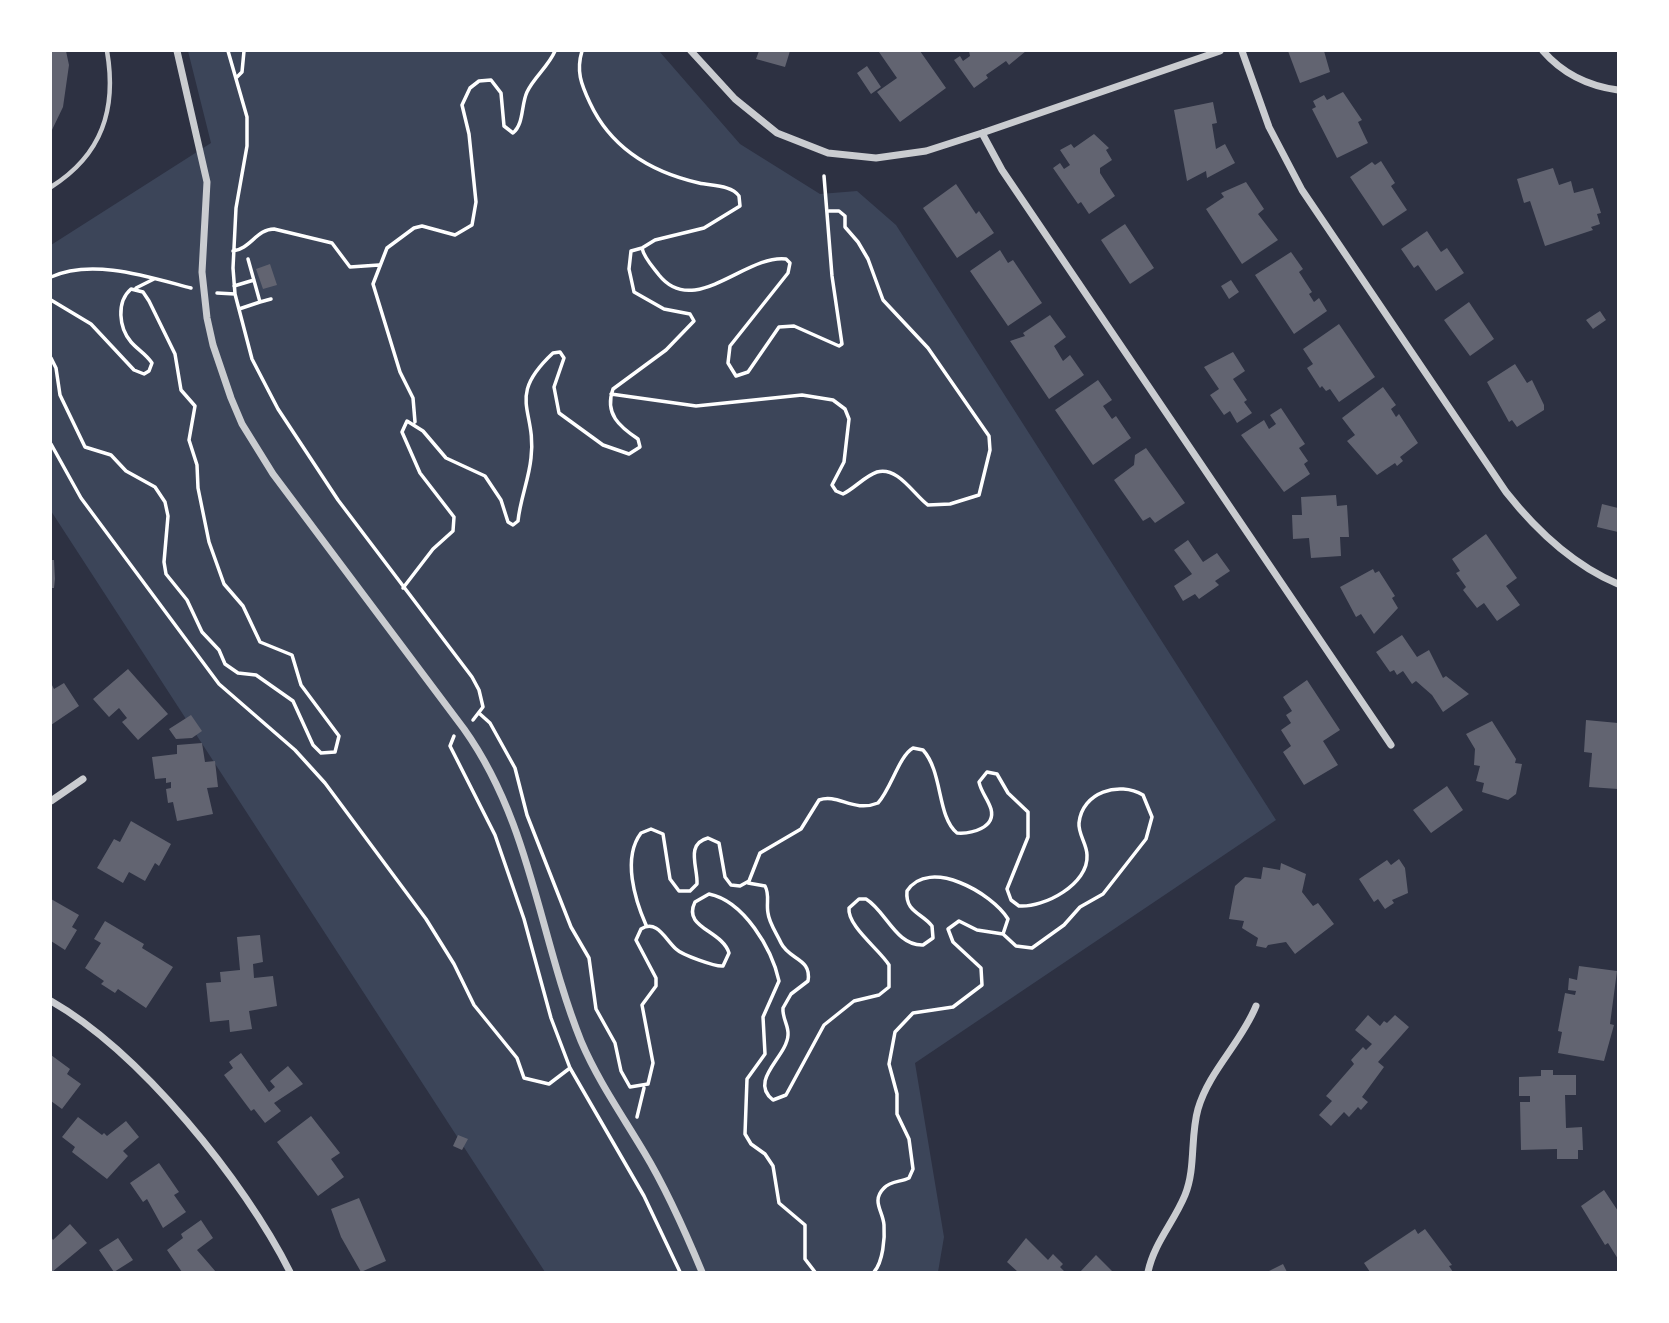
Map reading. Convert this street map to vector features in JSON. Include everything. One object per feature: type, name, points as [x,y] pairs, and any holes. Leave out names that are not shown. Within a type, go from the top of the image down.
[{"type":"street","points":[[177,51],[207,182],[202,272],[205,305],[213,345],[230,398],[247,433],[273,474],[464,729],[488,767],[521,838],[580,1037],[592,1066],[668,1195],[702,1272]]},
{"type":"street","points":[[691,51],[757,120],[803,145],[828,153],[876,158],[900,156],[982,134],[1220,51]]},
{"type":"street","points":[[1242,51],[1269,127],[1302,190],[1506,492],[1527,519],[1554,543],[1581,564],[1618,584]]},
{"type":"street","points":[[1543,51],[1571,75],[1588,84],[1618,90]]},
{"type":"street","points":[[982,134],[1010,181],[1391,745]]},
{"type":"street","points":[[51,801],[83,779]]},
{"type":"street","points":[[51,1001],[111,1045],[166,1100],[228,1174],[290,1272]]},
{"type":"street","points":[[1148,1272],[1161,1236],[1186,1193],[1194,1125],[1204,1094],[1240,1039],[1256,1006]]},
{"type":"lane","points":[[51,187],[71,175],[105,124],[111,87],[107,51]]},
{"type":"path","points":[[228,51],[237,77],[248,133],[233,251],[234,286],[241,329],[252,359],[278,409],[338,500],[472,677],[482,698],[480,714],[473,720]]},
{"type":"path","points":[[237,77],[242,72],[244,51]]},
{"type":"path","points":[[555,51],[550,64],[527,93],[519,127],[513,133],[504,127],[501,93],[491,80],[479,82],[466,94],[462,108],[469,134],[476,202],[472,225],[455,235],[418,226],[390,244],[379,265],[373,288],[400,372],[413,398],[412,414],[417,425],[446,458],[485,476],[497,492],[508,522],[513,525],[518,522],[519,503],[530,465],[532,443],[525,401],[533,376],[553,353],[560,352],[564,362],[554,387],[559,413],[603,445],[622,453],[635,453],[640,442],[615,420],[611,394],[617,383],[666,350],[694,321],[690,314],[664,309],[634,292],[628,260],[631,251],[655,240],[712,225],[740,206],[739,196],[732,190],[679,178],[657,169],[618,145],[601,127],[580,81],[578,68],[582,51]]},
{"type":"path","points":[[642,248],[662,279],[673,287],[686,290],[723,281],[773,258],[788,260],[791,265],[788,274],[730,345],[728,363],[733,373],[741,377],[748,372],[779,327],[794,326],[839,346],[842,344],[832,276],[829,211],[824,176]]},
{"type":"path","points":[[611,394],[696,406],[779,396],[825,398],[842,405],[849,419],[844,462],[832,485],[835,491],[843,494],[874,474],[883,472],[894,474],[929,505],[950,504],[976,498],[981,492],[990,450],[989,436],[928,348],[883,300],[868,259],[845,227],[845,216],[839,211],[829,211]]},
{"type":"path","points":[[233,251],[240,250],[264,231],[274,229],[332,243],[349,267],[379,265]]},
{"type":"path","points":[[248,259],[260,302]]},
{"type":"path","points":[[51,276],[77,270],[157,278],[191,288]]},
{"type":"path","points":[[51,300],[91,324],[134,370],[144,374],[149,371],[152,363],[128,339],[121,316],[125,295],[157,278]]},
{"type":"path","points":[[234,286],[254,280]]},
{"type":"path","points":[[51,358],[56,368],[60,396],[80,441],[88,451],[111,455],[127,471],[150,483],[165,502],[169,527],[164,562],[166,574],[187,600],[202,632],[219,650],[225,664],[238,673],[256,675],[293,701],[313,745],[321,753],[335,752],[339,736],[301,685],[292,655],[260,642],[254,635],[245,610],[222,580],[206,528],[197,465],[190,443],[195,406],[181,390],[175,354],[149,301],[143,292],[134,289]]},
{"type":"path","points":[[215,293],[235,294]]},
{"type":"path","points":[[239,309],[271,299]]},
{"type":"path","points":[[403,587],[433,549],[453,531],[454,517],[408,451],[402,432],[412,414]]},
{"type":"path","points":[[407,421],[417,425]]},
{"type":"path","points":[[51,444],[81,498],[219,684],[295,750],[325,783],[426,919],[454,964],[474,1005],[517,1058],[524,1078],[549,1083],[570,1068]]},
{"type":"path","points":[[480,714],[490,723],[516,768],[527,815],[571,927],[589,958],[596,1009],[615,1043],[624,1080],[633,1088],[645,1086]]},
{"type":"path","points":[[747,883],[760,853],[801,830],[819,800],[831,798],[857,807],[878,803],[894,780],[905,755],[912,748],[923,750],[930,759],[943,797],[948,823],[957,833],[979,830],[990,820],[990,807],[979,782],[987,772],[997,774],[1008,793],[1026,809],[1030,822],[1028,837],[1007,888],[1009,897],[1019,906],[1051,898],[1072,885],[1081,873],[1087,855],[1079,823],[1084,810],[1094,797],[1118,788],[1143,794],[1150,810],[1150,832],[1103,894],[1080,907],[1064,925],[1032,948],[1016,946],[1003,934],[977,930],[959,921],[950,925],[950,938],[981,968],[982,985],[953,1007],[914,1013],[895,1032],[889,1064],[897,1094],[897,1114],[909,1139],[913,1169],[909,1178],[887,1185],[879,1195],[877,1204],[884,1223],[883,1254],[881,1264],[874,1272]]},
{"type":"path","points":[[815,1272],[805,1259],[805,1225],[779,1203],[773,1166],[745,1134],[747,1079],[765,1054],[763,1017],[779,981],[765,942],[734,905],[709,894],[695,902],[692,916],[695,923],[724,941],[729,953],[723,966],[716,966],[682,953],[659,930],[646,925],[634,894],[632,869],[636,840],[646,830],[656,829],[663,834],[670,879],[679,891],[694,889],[697,880],[694,849],[700,841],[708,838],[719,843],[728,882],[735,887],[747,883],[765,886],[769,918],[782,945],[803,961],[808,972],[807,981],[792,994],[783,1008],[788,1039],[764,1083],[765,1092],[773,1100],[786,1095],[828,1020],[854,1001],[879,995],[889,987],[889,965],[871,947],[850,918],[849,908],[853,903],[866,899],[902,936],[914,944],[923,945],[933,938],[932,926],[911,909],[907,903],[907,891],[920,879],[942,875],[1000,908],[1008,919],[1003,934]]},
{"type":"path","points":[[627,1126],[637,1117],[645,1086],[651,1080],[653,1063],[642,1005],[656,982],[636,940],[638,931],[646,925]]},
{"type":"shaded area","points":[[188,51],[659,51],[740,144],[820,194],[857,191],[896,225],[1276,820],[915,1063],[944,1237],[938,1272],[545,1272],[51,511],[51,245],[211,143]]},
{"type":"building","points":[[51,51],[66,51],[69,65],[63,107],[51,132]]},
{"type":"building","points":[[759,51],[790,51],[785,67],[756,59]]},
{"type":"building","points":[[920,51],[946,88],[900,122],[877,92],[897,78],[879,52]]},
{"type":"building","points":[[969,51],[1026,51],[1009,65],[1006,61],[986,75],[988,78],[974,88],[954,60],[960,56],[963,61],[970,56]]},
{"type":"building","points":[[1288,51],[1324,51],[1330,72],[1300,83]]},
{"type":"building","points":[[867,66],[881,87],[871,94],[857,73]]},
{"type":"building","points":[[1343,92],[1362,120],[1358,122],[1368,143],[1337,158],[1312,109],[1316,107],[1313,101],[1324,95],[1327,100]]},
{"type":"building","points":[[1213,102],[1217,123],[1212,124],[1216,149],[1225,144],[1235,163],[1207,178],[1206,171],[1187,181],[1174,110]]},
{"type":"building","points":[[1094,134],[1109,148],[1106,150],[1112,160],[1100,168],[1100,173],[1115,196],[1089,214],[1081,202],[1078,204],[1053,168],[1060,163],[1064,169],[1070,165],[1060,150],[1071,144],[1074,148]]},
{"type":"building","points":[[1381,161],[1395,183],[1391,186],[1407,210],[1383,226],[1350,177],[1372,162],[1375,165]]},
{"type":"building","points":[[1553,168],[1559,185],[1571,181],[1574,193],[1593,188],[1601,213],[1597,214],[1600,224],[1591,227],[1593,230],[1545,246],[1530,201],[1524,203],[1517,179]]},
{"type":"building","points":[[1246,182],[1264,209],[1258,214],[1278,240],[1242,264],[1206,209],[1224,197],[1221,193]]},
{"type":"building","points":[[956,184],[976,214],[979,211],[994,233],[957,258],[923,208]]},
{"type":"building","points":[[1125,224],[1154,268],[1130,284],[1101,240]]},
{"type":"building","points":[[1427,231],[1441,252],[1447,248],[1464,273],[1436,291],[1418,265],[1414,268],[1401,249]]},
{"type":"building","points":[[1000,250],[1008,263],[1013,260],[1042,303],[1008,326],[970,271]]},
{"type":"building","points":[[1291,252],[1303,269],[1299,272],[1312,292],[1309,294],[1314,302],[1319,298],[1327,311],[1294,334],[1255,275]]},
{"type":"building","points":[[270,264],[277,285],[263,289],[256,269]]},
{"type":"building","points":[[1231,280],[1239,292],[1229,299],[1221,286]]},
{"type":"building","points":[[1469,302],[1494,339],[1470,356],[1444,320]]},
{"type":"building","points":[[1600,311],[1606,320],[1593,329],[1586,320]]},
{"type":"building","points":[[1050,315],[1066,337],[1054,346],[1063,361],[1070,355],[1084,375],[1049,399],[1010,341],[1025,336],[1023,333]]},
{"type":"building","points":[[1339,324],[1375,377],[1339,402],[1330,389],[1326,391],[1322,386],[1320,388],[1307,368],[1313,364],[1303,349]]},
{"type":"building","points":[[1233,352],[1245,371],[1233,379],[1252,413],[1237,423],[1230,411],[1224,415],[1210,395],[1219,389],[1204,367]]},
{"type":"building","points":[[1515,364],[1527,383],[1532,380],[1544,405],[1544,410],[1517,427],[1512,420],[1509,422],[1487,382]]},
{"type":"building","points":[[1098,380],[1112,400],[1103,406],[1112,419],[1116,416],[1131,438],[1093,465],[1055,410]]},
{"type":"building","points":[[1383,387],[1396,405],[1391,409],[1396,417],[1399,414],[1418,443],[1400,457],[1403,461],[1397,466],[1395,463],[1377,475],[1347,441],[1355,435],[1342,418]]},
{"type":"building","points":[[1281,408],[1305,444],[1299,448],[1308,461],[1304,464],[1310,474],[1284,492],[1241,435],[1264,420],[1269,429],[1276,424],[1270,415]]},
{"type":"building","points":[[1146,448],[1185,503],[1155,523],[1150,517],[1143,521],[1114,480],[1134,465],[1135,455]]},
{"type":"building","points":[[1336,495],[1337,506],[1347,505],[1349,537],[1340,537],[1341,556],[1311,558],[1309,538],[1293,539],[1292,515],[1302,515],[1301,497]]},
{"type":"building","points":[[1602,504],[1618,508],[1618,532],[1597,527]]},
{"type":"building","points":[[1486,534],[1517,578],[1506,586],[1520,605],[1497,621],[1484,603],[1477,608],[1463,590],[1466,587],[1456,573],[1460,571],[1452,559]]},
{"type":"building","points":[[1188,540],[1203,562],[1217,553],[1230,571],[1215,581],[1219,585],[1199,599],[1195,594],[1183,601],[1174,586],[1192,574],[1174,550]]},
{"type":"building","points":[[51,560],[54,560],[54,588],[51,588]]},
{"type":"building","points":[[1373,569],[1375,573],[1379,571],[1395,596],[1392,598],[1398,608],[1374,634],[1361,614],[1356,617],[1340,587]]},
{"type":"building","points":[[1402,635],[1417,657],[1429,650],[1443,678],[1446,676],[1469,694],[1443,712],[1432,695],[1416,681],[1412,684],[1403,671],[1397,675],[1394,670],[1390,672],[1376,652]]},
{"type":"building","points":[[128,669],[168,714],[138,740],[122,722],[127,718],[119,708],[109,717],[93,699]]},
{"type":"building","points":[[1307,680],[1340,730],[1323,741],[1338,765],[1304,785],[1283,752],[1291,746],[1281,730],[1291,723],[1286,715],[1292,711],[1283,697]]},
{"type":"building","points":[[51,683],[54,689],[64,683],[79,706],[51,725]]},
{"type":"building","points":[[191,715],[202,731],[192,738],[176,739],[169,729]]},
{"type":"building","points":[[1586,720],[1618,723],[1618,789],[1589,787],[1592,753],[1584,752]]},
{"type":"building","points":[[1492,721],[1516,759],[1515,763],[1522,764],[1516,794],[1508,800],[1482,792],[1484,783],[1476,781],[1480,766],[1474,765],[1475,749],[1466,734]]},
{"type":"building","points":[[202,743],[205,762],[215,761],[218,787],[207,788],[213,814],[177,821],[173,802],[168,803],[166,789],[171,788],[171,782],[166,783],[166,778],[155,779],[152,757],[177,754],[177,745]]},
{"type":"building","points":[[1447,786],[1463,810],[1431,833],[1413,810]]},
{"type":"building","points":[[131,821],[171,844],[159,866],[155,863],[145,881],[129,872],[123,883],[97,868],[114,839],[120,842]]},
{"type":"building","points":[[1399,859],[1405,868],[1408,893],[1392,900],[1394,903],[1385,909],[1378,899],[1374,902],[1359,879],[1387,860],[1391,865]]},
{"type":"building","points":[[1281,863],[1306,874],[1302,892],[1313,906],[1318,903],[1334,924],[1295,954],[1286,942],[1268,945],[1266,948],[1256,946],[1258,938],[1242,928],[1244,921],[1229,919],[1235,886],[1245,877],[1261,879],[1263,867],[1280,870]]},
{"type":"building","points":[[51,899],[79,915],[72,927],[77,930],[65,950],[51,941]]},
{"type":"building","points":[[105,921],[144,944],[142,948],[173,967],[146,1008],[118,989],[115,993],[101,984],[104,981],[85,968],[101,943],[94,939]]},
{"type":"building","points":[[260,935],[263,962],[253,964],[254,978],[273,976],[277,1006],[249,1011],[252,1029],[230,1032],[229,1020],[210,1022],[206,983],[221,982],[220,972],[240,970],[237,937]]},
{"type":"building","points":[[1579,966],[1617,971],[1610,1024],[1614,1025],[1604,1061],[1558,1053],[1562,1032],[1558,1031],[1565,993],[1575,995],[1576,991],[1568,990],[1569,978],[1577,980]]},
{"type":"building","points":[[1368,1015],[1380,1026],[1395,1015],[1409,1027],[1378,1062],[1384,1067],[1362,1097],[1368,1102],[1361,1110],[1358,1107],[1349,1117],[1344,1112],[1331,1126],[1319,1115],[1332,1101],[1326,1096],[1354,1064],[1351,1060],[1363,1047],[1366,1050],[1372,1044],[1355,1030]]},
{"type":"building","points":[[241,1053],[269,1092],[275,1087],[270,1081],[288,1066],[303,1084],[274,1103],[281,1111],[265,1123],[254,1109],[251,1111],[224,1075],[233,1068],[229,1062]]},
{"type":"building","points":[[51,1055],[70,1069],[67,1074],[81,1084],[62,1109],[51,1101]]},
{"type":"building","points":[[1541,1070],[1553,1070],[1553,1075],[1576,1075],[1576,1095],[1565,1095],[1566,1128],[1582,1127],[1583,1150],[1578,1150],[1578,1159],[1557,1159],[1557,1149],[1521,1150],[1520,1102],[1530,1102],[1530,1096],[1519,1096],[1519,1077],[1541,1076]]},
{"type":"building","points":[[311,1116],[340,1153],[331,1159],[344,1177],[318,1196],[277,1142]]},
{"type":"building","points":[[78,1117],[107,1136],[126,1121],[139,1137],[123,1151],[128,1156],[107,1179],[72,1152],[75,1147],[62,1137]]},
{"type":"building","points":[[458,1135],[468,1139],[462,1150],[453,1146]]},
{"type":"building","points":[[159,1163],[179,1192],[174,1195],[186,1212],[163,1228],[147,1199],[143,1202],[130,1183]]},
{"type":"building","points":[[1604,1190],[1618,1211],[1618,1259],[1608,1243],[1605,1245],[1581,1206]]},
{"type":"building","points":[[359,1198],[386,1261],[361,1272],[341,1237],[331,1209]]},
{"type":"building","points":[[201,1220],[213,1238],[197,1250],[216,1272],[182,1272],[167,1250],[183,1238],[181,1234]]},
{"type":"building","points":[[70,1224],[87,1243],[52,1272],[51,1237],[53,1240]]},
{"type":"building","points":[[1415,1229],[1418,1234],[1425,1229],[1452,1265],[1449,1266],[1453,1272],[1370,1272],[1364,1263]]},
{"type":"building","points":[[118,1238],[133,1260],[114,1272],[99,1250]]},
{"type":"building","points":[[1026,1238],[1048,1260],[1053,1254],[1063,1264],[1060,1267],[1065,1272],[1018,1272],[1007,1262]]},
{"type":"building","points":[[1096,1255],[1113,1272],[1080,1272]]},
{"type":"building","points":[[1283,1264],[1287,1272],[1267,1272]]}]
